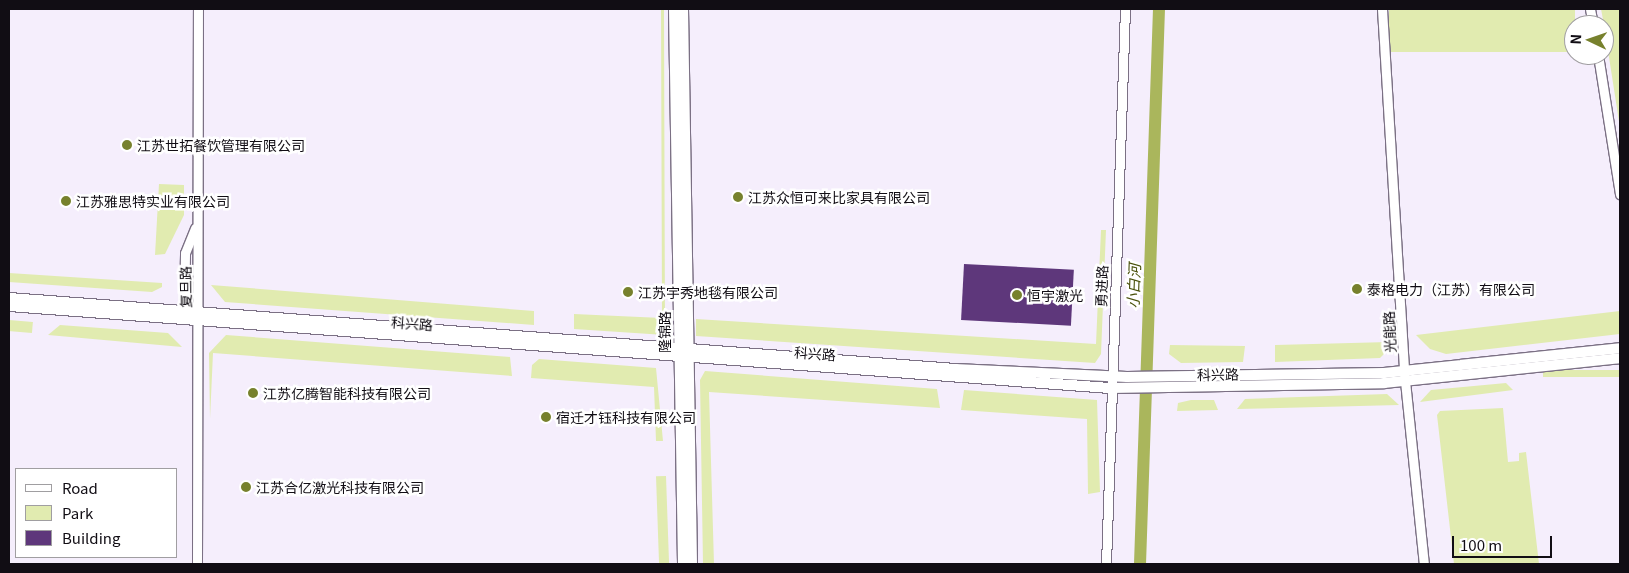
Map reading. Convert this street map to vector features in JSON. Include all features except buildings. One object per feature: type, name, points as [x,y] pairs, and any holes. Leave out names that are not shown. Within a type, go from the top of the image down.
[{"type":"main road","name":"隆锦路","points":[[674,9],[683,352],[692,564]]},
{"type":"main road","name":"隆锦路","points":[[683,9],[683,564]]},
{"type":"main road","name":"科兴路","points":[[9,298],[184,315]]},
{"type":"main road","name":"科兴路","points":[[9,306],[199,316],[683,352],[1111,388],[1127,383],[1162,377],[1405,376],[1620,348]]},
{"type":"main road","name":"科兴路","points":[[683,352],[1111,377],[1127,383],[1163,388],[1405,376],[1620,358]]},
{"type":"street","name":"复旦路","points":[[197,564],[199,316],[197,223],[198,9]]},
{"type":"street","name":"勇进路","points":[[1106,564],[1125,9]]},
{"type":"street","name":"光能路","points":[[1382,9],[1405,376],[1424,564]]},
{"type":"street","points":[[1600,65],[1620,194]]},
{"type":"street","points":[[184,315],[185,254],[197,223]]},
{"type":"green space","points":[[661,9],[664,9],[665,335],[574,329],[574,314],[662,318]]},
{"type":"green space","points":[[1389,9],[1575,9],[1575,15],[1564,15],[1564,52],[1389,52]]},
{"type":"green space","points":[[1601,9],[1620,9],[1620,128],[1610,65],[1614,65],[1614,15],[1602,15]]},
{"type":"green space","points":[[159,184],[184,185],[184,215],[165,254],[155,255]]},
{"type":"green space","points":[[1101,230],[1106,230],[1101,354],[1095,363],[696,336],[696,319],[1096,344]]},
{"type":"green space","points":[[9,273],[162,283],[162,287],[152,292],[9,282]]},
{"type":"green space","points":[[211,285],[534,311],[534,325],[225,302]]},
{"type":"green space","points":[[1620,311],[1620,334],[1446,354],[1430,349],[1416,335]]},
{"type":"green space","points":[[9,320],[33,322],[32,333],[9,331]]},
{"type":"green space","points":[[60,325],[168,333],[182,347],[48,335]]},
{"type":"green space","points":[[226,335],[510,357],[512,376],[213,353],[210,419],[209,353]]},
{"type":"green space","points":[[1389,342],[1390,348],[1380,358],[1275,362],[1275,345]]},
{"type":"green space","points":[[1170,345],[1245,346],[1243,362],[1181,363],[1169,354]]},
{"type":"green space","points":[[539,359],[656,368],[663,441],[656,441],[654,387],[531,378],[532,365]]},
{"type":"green space","points":[[1543,370],[1620,370],[1620,377],[1543,377]]},
{"type":"green space","points":[[705,371],[937,389],[940,408],[709,392],[714,564],[703,564],[700,380]]},
{"type":"green space","points":[[1506,383],[1513,390],[1420,402],[1431,390]]},
{"type":"green space","points":[[964,390],[1097,400],[1100,492],[1088,494],[1087,419],[961,410]]},
{"type":"green space","points":[[1387,394],[1399,405],[1237,409],[1245,399]]},
{"type":"green space","points":[[1191,400],[1214,400],[1218,410],[1177,411],[1178,403]]},
{"type":"green space","points":[[1503,408],[1508,462],[1519,461],[1519,453],[1526,452],[1539,564],[1454,564],[1437,415],[1440,411]]},
{"type":"green space","points":[[656,476],[666,476],[669,564],[659,564]]},
{"type":"waterway","name":"小白河","points":[[1140,564],[1159,9]]},
{"type":"place","name":"江苏世拓餐饮管理有限公司","points":[[127,145]]},
{"type":"place","name":"江苏众恒可来比家具有限公司","points":[[738,197]]},
{"type":"place","name":"江苏雅思特实业有限公司","points":[[66,201]]},
{"type":"place","name":"泰格电力（江苏）有限公司","points":[[1357,289]]},
{"type":"place","name":"江苏宇秀地毯有限公司","points":[[628,292]]},
{"type":"place","name":"恒宇激光","points":[[1017,295]]},
{"type":"place","name":"江苏亿腾智能科技有限公司","points":[[253,393]]},
{"type":"place","name":"宿迁才钰科技有限公司","points":[[546,417]]},
{"type":"place","name":"江苏合亿激光科技有限公司","points":[[246,487]]}]
